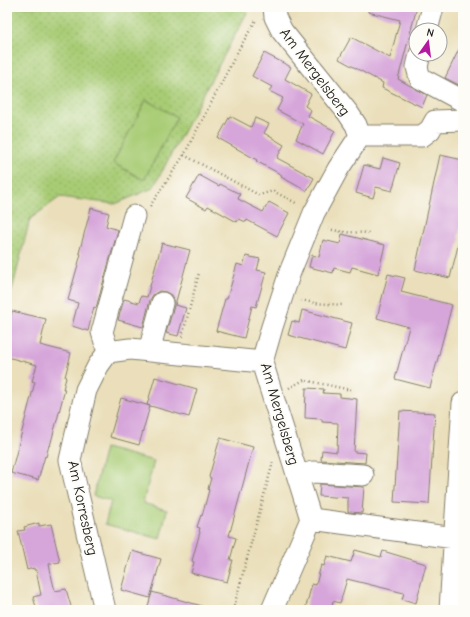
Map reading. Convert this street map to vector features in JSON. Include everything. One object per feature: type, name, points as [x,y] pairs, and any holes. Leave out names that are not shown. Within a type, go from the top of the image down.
[{"type":"street","name":"Am Mergelsberg","points":[[274,7],[275,17],[282,31],[348,113],[356,125],[360,136],[338,168],[312,218],[290,272],[262,362],[311,519]]},
{"type":"street","points":[[429,22],[433,7]]},
{"type":"street","points":[[418,62],[417,67],[420,78],[463,101]]},
{"type":"street","points":[[360,136],[422,136],[430,130],[435,121],[463,120]]},
{"type":"street","points":[[134,216],[102,332],[108,352],[130,349],[262,362]]},
{"type":"street","points":[[149,351],[162,303]]},
{"type":"street","name":"Am Korresberg","points":[[105,610],[70,460],[86,390],[98,366],[108,352]]},
{"type":"street","points":[[450,610],[463,402]]},
{"type":"street","points":[[298,476],[312,472],[363,475]]},
{"type":"street","points":[[272,610],[311,519],[455,538]]},
{"type":"path","points":[[134,216],[149,207],[184,155],[256,19]]},
{"type":"path","points":[[184,155],[259,195],[273,191],[312,218],[320,227],[343,232],[371,233]]},
{"type":"path","points":[[178,353],[199,273]]},
{"type":"path","points":[[283,295],[314,303],[343,305]]},
{"type":"path","points":[[272,396],[304,380],[351,390]]},
{"type":"path","points":[[233,610],[275,456],[290,452]]},
{"type":"green space","points":[[7,7],[250,7],[153,188],[115,204],[60,197],[30,219],[7,310]]},
{"type":"green space","points":[[146,100],[177,117],[144,180],[113,163]]},
{"type":"green space","points":[[105,448],[154,461],[143,503],[167,510],[160,539],[105,524],[111,501],[93,496]]},
{"type":"building","points":[[368,7],[417,7],[413,22],[408,22],[408,41],[398,79],[427,95],[422,107],[382,88],[383,83],[339,59],[351,37],[390,58],[400,20],[368,12]]},
{"type":"building","points":[[463,41],[463,87],[445,78]]},
{"type":"building","points":[[264,53],[291,67],[285,79],[311,94],[305,106],[311,110],[308,116],[335,131],[323,154],[296,139],[303,124],[277,110],[283,98],[269,91],[272,87],[252,76]]},
{"type":"building","points":[[230,116],[251,127],[255,118],[269,124],[264,133],[284,145],[277,158],[314,178],[307,191],[281,177],[282,175],[218,138]]},
{"type":"building","points":[[440,155],[463,160],[463,218],[458,238],[460,238],[450,278],[415,270]]},
{"type":"building","points":[[383,158],[400,163],[392,191],[376,187],[373,198],[356,193],[364,165],[380,169]]},
{"type":"building","points":[[199,175],[219,186],[220,184],[240,194],[238,199],[263,212],[269,202],[289,213],[277,236],[247,220],[246,222],[239,219],[237,222],[208,206],[206,209],[186,198]]},
{"type":"building","points":[[91,208],[109,213],[106,226],[118,230],[88,331],[72,326],[78,303],[68,300],[81,254],[79,253]]},
{"type":"building","points":[[342,234],[385,245],[378,274],[352,267],[350,272],[334,268],[333,273],[309,267],[312,255],[319,257],[323,240],[340,244]]},
{"type":"building","points":[[162,243],[190,250],[175,305],[186,308],[178,336],[166,333],[174,306],[174,300],[171,295],[166,292],[159,291],[153,295],[150,300],[143,327],[118,320],[124,299],[139,303],[141,296],[147,297]]},
{"type":"building","points":[[246,256],[260,259],[257,270],[266,272],[256,307],[252,306],[244,338],[216,331],[237,264],[243,266]]},
{"type":"building","points":[[388,274],[405,278],[401,292],[452,305],[430,388],[395,379],[409,327],[377,318]]},
{"type":"building","points":[[302,310],[352,323],[345,350],[288,335],[292,321],[299,323]]},
{"type":"building","points":[[12,311],[46,319],[40,345],[71,353],[63,389],[65,389],[57,420],[38,480],[11,473],[35,382],[32,381],[37,365],[7,357],[7,330]]},
{"type":"building","points":[[155,377],[197,389],[189,417],[147,405]]},
{"type":"building","points":[[306,388],[324,389],[323,393],[340,394],[340,397],[357,399],[354,452],[366,453],[365,463],[321,460],[322,450],[337,452],[338,423],[322,422],[322,419],[305,418]]},
{"type":"building","points":[[121,398],[150,406],[139,445],[110,437]]},
{"type":"building","points":[[400,411],[435,413],[429,504],[394,502]]},
{"type":"building","points":[[220,438],[253,447],[229,536],[236,538],[230,560],[233,560],[227,582],[191,573],[194,562],[192,561],[200,532],[200,528],[197,527],[201,515],[202,516],[209,490],[211,478],[209,477]]},
{"type":"building","points":[[320,484],[364,487],[362,513],[348,512],[348,498],[319,496]]},
{"type":"building","points":[[39,523],[39,526],[51,524],[60,562],[49,564],[52,579],[55,591],[66,589],[72,610],[37,610],[33,597],[41,595],[36,570],[34,570],[34,568],[27,570],[18,531],[25,530],[24,527]]},
{"type":"building","points":[[355,550],[381,557],[383,551],[426,564],[416,603],[402,599],[404,593],[347,579],[340,603],[333,601],[331,610],[305,610],[312,584],[316,585],[321,565],[324,566],[327,556],[351,562]]},
{"type":"building","points":[[132,551],[161,559],[150,598],[121,590]]},
{"type":"building","points":[[152,592],[202,606],[202,610],[147,610]]}]
